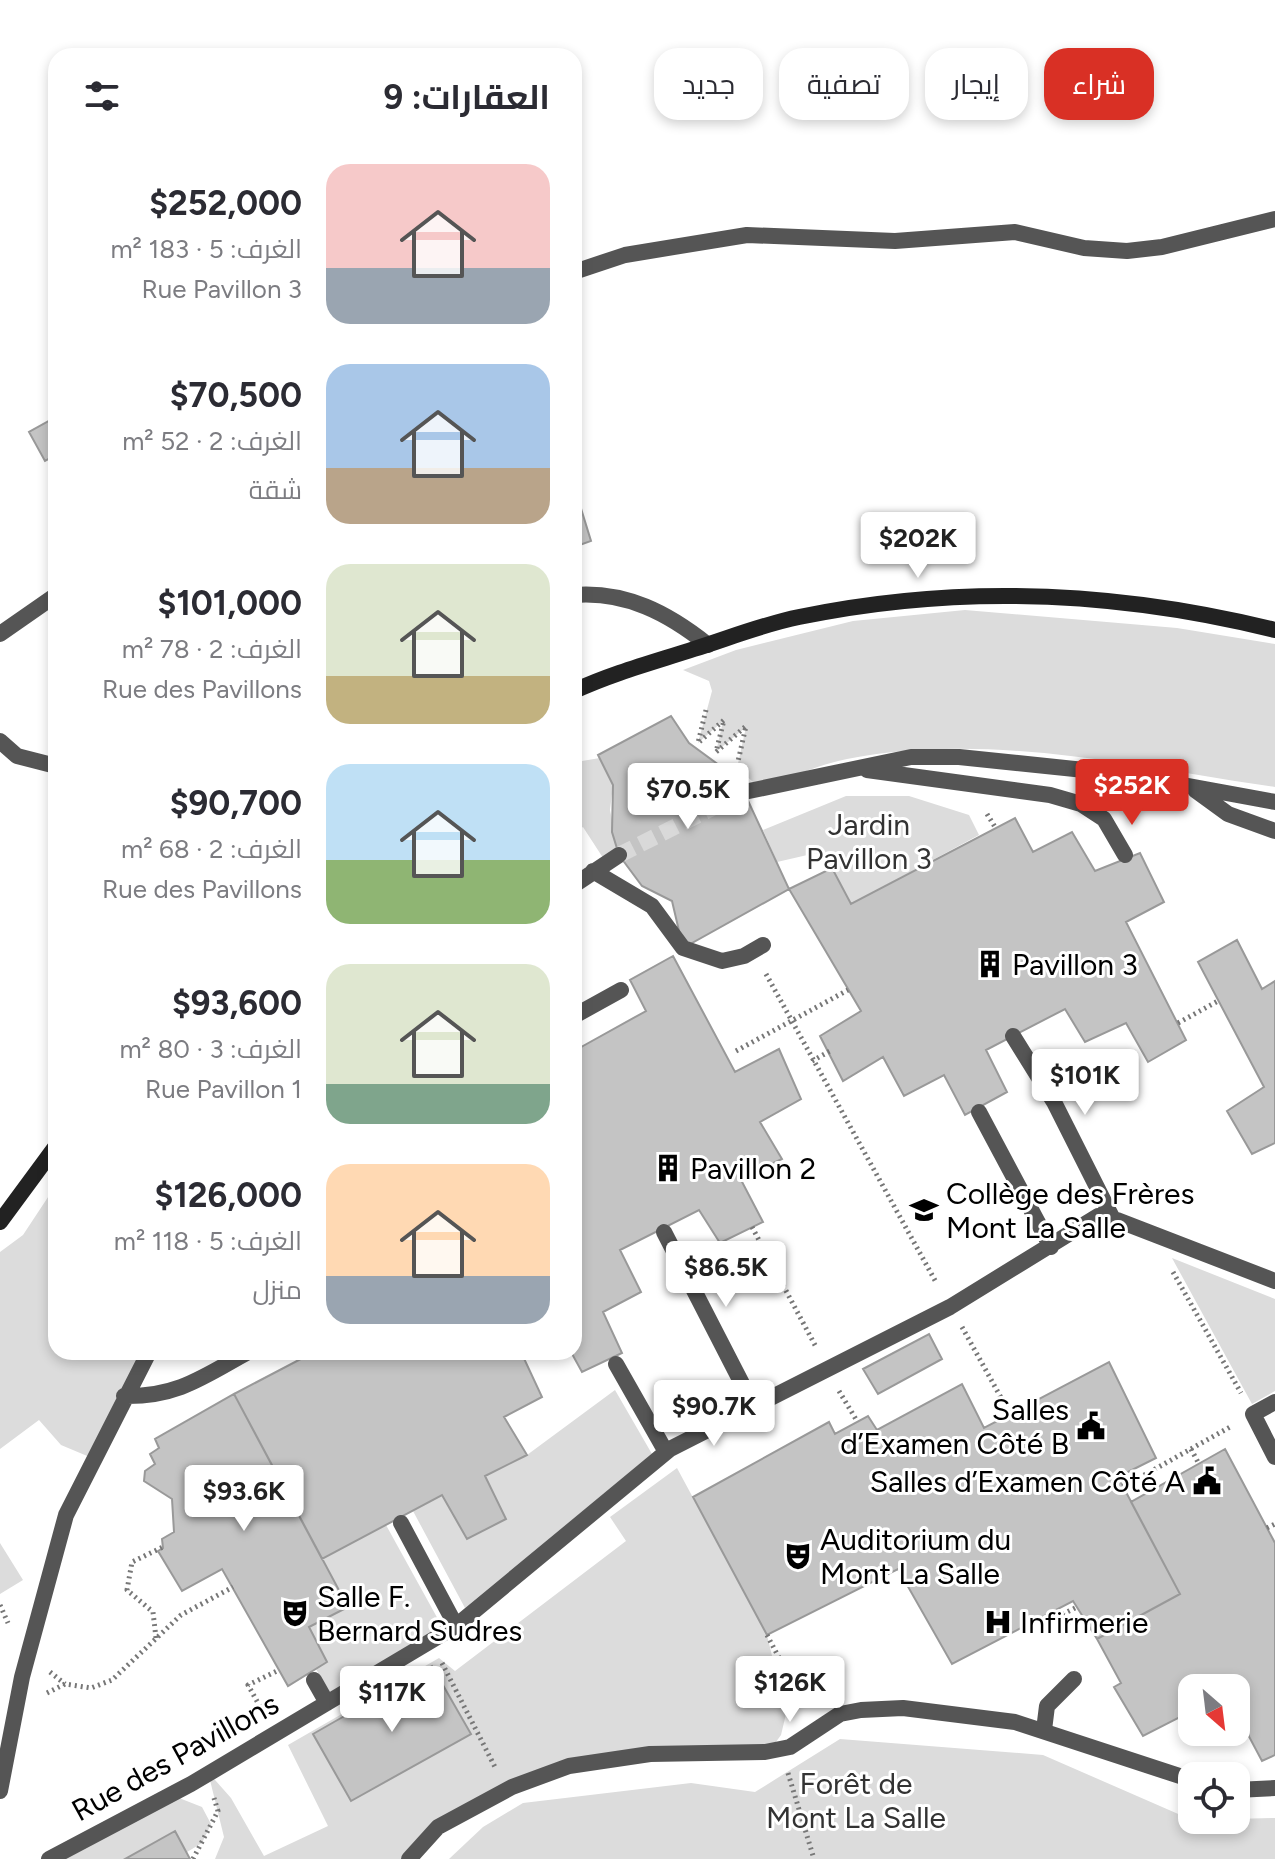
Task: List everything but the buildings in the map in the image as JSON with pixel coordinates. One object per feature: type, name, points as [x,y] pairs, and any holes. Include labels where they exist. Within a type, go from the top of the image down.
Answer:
[{"type":"street","points":[[582,269],[625,255],[747,235],[895,241],[1015,232],[1084,248],[1127,251],[1162,247],[1275,219]]},
{"type":"street","points":[[582,688],[708,645],[811,615],[972,595],[1078,597],[1141,603],[1275,630]]},
{"type":"street","points":[[582,596],[631,600],[658,612],[708,645]]},
{"type":"street","points":[[0,634],[48,601]]},
{"type":"street","points":[[0,741],[17,756],[48,764]]},
{"type":"street","points":[[752,790],[911,757],[959,757],[1123,774],[1275,802]]},
{"type":"street","points":[[853,768],[1050,795],[1081,804],[1104,819],[1125,855]]},
{"type":"street","points":[[1190,786],[1228,814],[1275,831]]},
{"type":"street","points":[[582,879],[619,855]]},
{"type":"street","points":[[593,871],[652,906],[683,948],[722,961],[758,948]]},
{"type":"street","points":[[582,1012],[621,990]]},
{"type":"street","points":[[1013,1036],[1054,1102],[1113,1219],[1275,1281]]},
{"type":"street","points":[[979,1112],[1051,1247]]},
{"type":"street","points":[[0,1222],[48,1157]]},
{"type":"street","name":"Rue des Pavillons","points":[[49,1859],[188,1784],[456,1626],[666,1452],[950,1307],[1098,1216],[1113,1219]]},
{"type":"street","points":[[664,1232],[753,1405]]},
{"type":"street","points":[[0,1791],[22,1677],[66,1515],[144,1360]]},
{"type":"street","points":[[124,1396],[164,1395],[182,1390],[234,1360]]},
{"type":"street","points":[[616,1364],[666,1452]]},
{"type":"street","points":[[1275,1402],[1253,1414],[1275,1457]]},
{"type":"street","points":[[401,1523],[456,1626]]},
{"type":"street","points":[[1044,1730],[1047,1706],[1074,1679]]},
{"type":"street","name":"Rue des Pavillons","points":[[314,1680],[327,1703]]},
{"type":"street","points":[[409,1859],[438,1827],[507,1790],[569,1766],[650,1754],[780,1749],[805,1739],[840,1714],[903,1708],[1015,1722],[1178,1775]]},
{"type":"street","points":[[1250,1789],[1275,1788]]},
{"type":"path","points":[[706,710],[698,743],[724,720],[716,752],[746,726],[737,768],[752,790]]},
{"type":"path","points":[[758,948],[791,1022],[950,1307]]},
{"type":"path","points":[[736,1051],[848,990]]},
{"type":"path","points":[[1178,1023],[1218,1001]]},
{"type":"path","points":[[812,1061],[830,1051]]},
{"type":"path","points":[[752,1227],[827,1369]]},
{"type":"path","points":[[1152,1234],[1244,1399]]},
{"type":"path","points":[[966,1333],[1010,1414]]},
{"type":"path","points":[[852,1381],[838,1389],[857,1421]]},
{"type":"path","points":[[1123,1487],[1253,1414]]},
{"type":"path","points":[[1191,1449],[1199,1464]]},
{"type":"path","points":[[1267,1528],[1275,1524]]},
{"type":"path","points":[[157,1639],[153,1612],[127,1590],[132,1562],[163,1547]]},
{"type":"path","points":[[39,1699],[65,1684],[91,1688],[112,1680],[181,1615],[233,1587]]},
{"type":"path","points":[[1069,1625],[1063,1614],[1077,1607]]},
{"type":"path","points":[[767,1635],[816,1729]]},
{"type":"path","points":[[439,1658],[507,1790]]},
{"type":"path","points":[[250,1689],[248,1685],[279,1670]]},
{"type":"path","points":[[780,1749],[814,1859]]},
{"type":"path","points":[[188,1784],[214,1798],[218,1811],[193,1859]]},
{"type":"green space","points":[[965,610],[1177,628],[1275,644],[1275,787],[1061,755],[954,749],[900,751],[847,759],[760,788],[737,768],[746,727],[716,752],[723,721],[698,743],[712,691],[709,681],[683,670],[736,650],[853,621]]},
{"type":"green space","points":[[600,758],[613,785],[610,810],[619,855],[607,864],[582,828],[582,761]]},
{"type":"green space","name":"Jardin Pavillon 3","points":[[846,796],[909,796],[969,815],[979,835],[851,904],[832,868],[816,853],[777,862],[763,830]]},
{"type":"green space","points":[[48,1197],[48,1360],[149,1360],[92,1458],[61,1445],[39,1420],[0,1449],[0,1252],[23,1235]]},
{"type":"green space","points":[[1172,1258],[1275,1299],[1275,1391],[1252,1404]]},
{"type":"green space","points":[[615,1390],[652,1454],[465,1608],[413,1511],[442,1495],[467,1538],[506,1519],[485,1476],[527,1455]]},
{"type":"green space","points":[[677,1468],[767,1635],[786,1714],[781,1735],[773,1746],[570,1765],[438,1827],[409,1859],[215,1859],[224,1837],[208,1772],[231,1798],[264,1856],[328,1826],[288,1745],[439,1658],[455,1671],[626,1541],[610,1517]]},
{"type":"green space","points":[[386,1525],[439,1621],[430,1627],[433,1634],[332,1697],[316,1669],[327,1662],[309,1627],[348,1607],[322,1559]]},
{"type":"green space","points":[[0,1543],[23,1580],[0,1594]]},
{"type":"green space","name":"Forêt de Mont La Salle","points":[[840,1739],[1043,1755],[1178,1814],[1178,1834],[1250,1834],[1250,1819],[1275,1818],[1275,1859],[449,1859],[483,1827],[523,1803],[691,1783],[755,1792]]},
{"type":"green space","points":[[174,1796],[202,1807],[211,1824],[202,1843],[187,1852],[174,1831],[125,1859],[50,1859]]},
{"type":"tunnel","points":[[619,855],[744,792]]},
{"type":"place","name":"Pavillon 3","points":[[990,964]]},
{"type":"place","name":"Pavillon 2","points":[[668,1168]]},
{"type":"place","name":"Collège des Frères Mont La Salle","points":[[924,1210]]},
{"type":"place","name":"Salles d’Examen Côté B","points":[[1091,1426]]},
{"type":"place","name":"Salles d’Examen Côté A","points":[[1207,1481]]},
{"type":"place","name":"Auditorium du Mont La Salle","points":[[798,1556]]},
{"type":"place","name":"Salle F. Bernard Sudres","points":[[295,1613]]},
{"type":"place","name":"Infirmerie","points":[[998,1622]]}]
